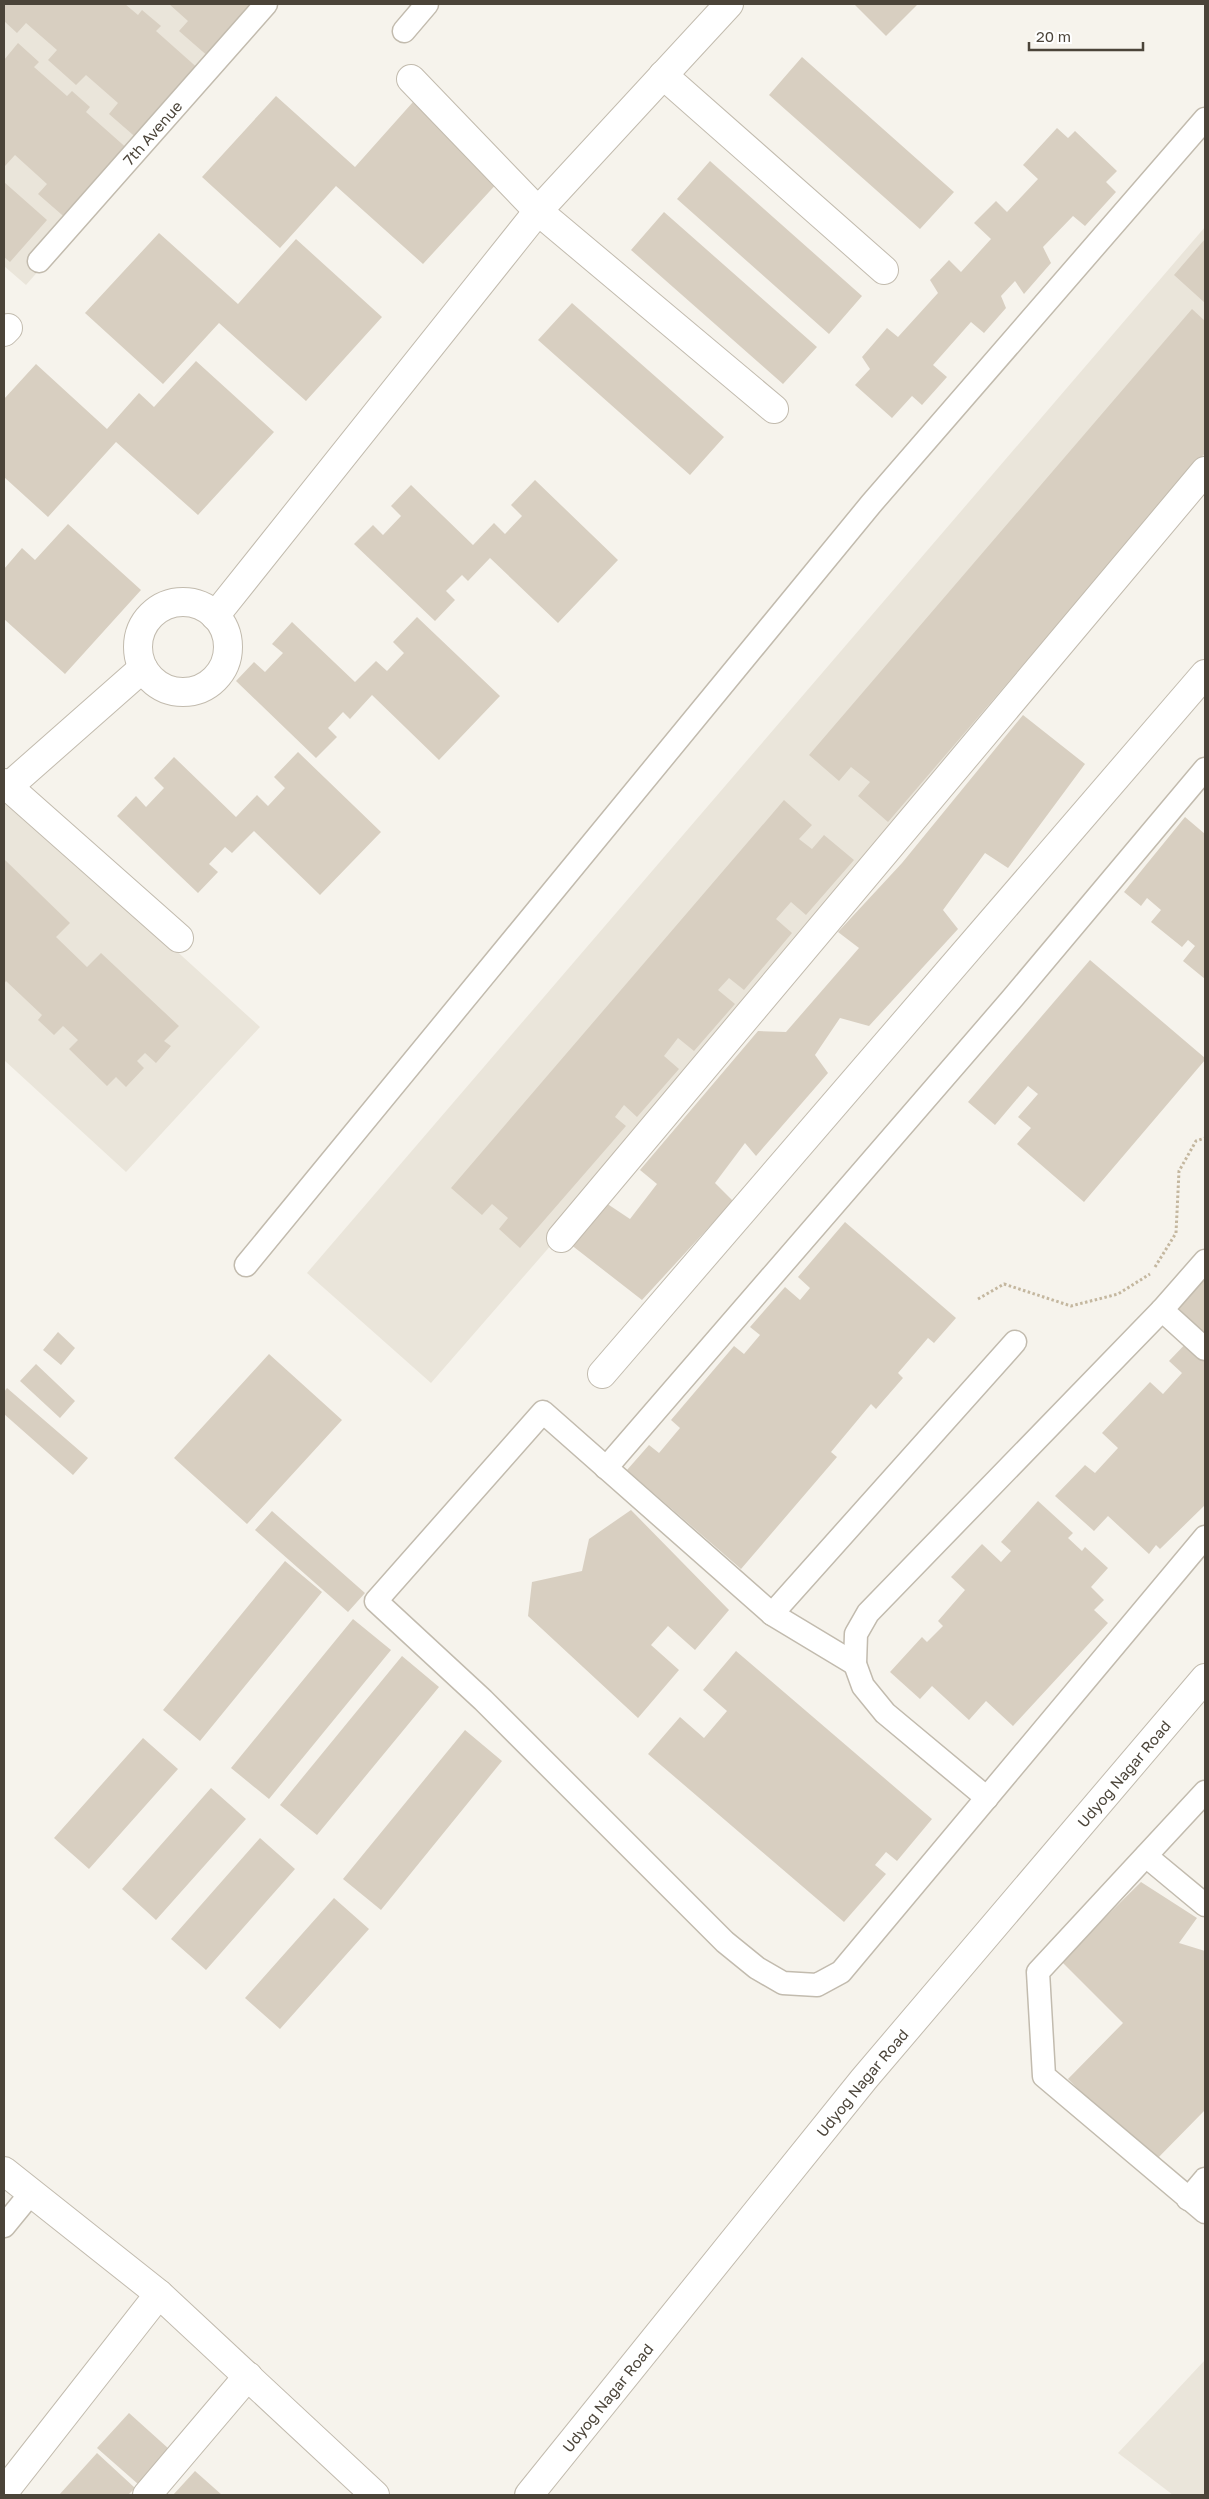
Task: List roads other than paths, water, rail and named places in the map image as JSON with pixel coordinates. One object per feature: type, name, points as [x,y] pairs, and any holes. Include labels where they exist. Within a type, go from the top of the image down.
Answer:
[{"type":"street","points":[[215,616],[538,211],[729,4]]},
{"type":"street","points":[[663,75],[884,270]]},
{"type":"street","points":[[411,79],[538,211],[774,409]]},
{"type":"street","points":[[561,1238],[1205,471]]},
{"type":"street","points":[[179,602],[201,606],[215,616],[226,632],[228,647],[226,662],[218,675],[207,685],[193,691],[179,692],[165,688],[153,681],[143,668],[139,655],[138,640],[143,626],[152,614],[164,606],[179,602]]},
{"type":"street","points":[[143,668],[6,785],[179,938]]},
{"type":"street","points":[[602,1374],[1205,674]]},
{"type":"street","name":"Udyog Nagar Road","points":[[528,2495],[864,2079],[1205,1678]]},
{"type":"street","points":[[4,2171],[159,2294],[374,2495]]},
{"type":"street","points":[[4,2492],[159,2294]]},
{"type":"street","points":[[147,2495],[248,2376]]},
{"type":"lane","name":"7th Avenue","points":[[39,261],[266,4]]},
{"type":"lane","points":[[404,30],[427,4]]},
{"type":"lane","points":[[246,1265],[872,504],[1205,119]]},
{"type":"lane","points":[[606,1468],[1011,1000],[1205,769]]},
{"type":"lane","points":[[987,1798],[884,1713],[863,1686],[855,1664],[856,1634],[868,1613],[1162,1310],[1205,1261]]},
{"type":"lane","points":[[1162,1310],[1205,1349]]},
{"type":"lane","points":[[772,1614],[1014,1342]]},
{"type":"lane","points":[[855,1664],[772,1614],[543,1412],[376,1601],[483,1700],[724,1942],[757,1968],[783,1983],[817,1985],[841,1972],[1205,1537]]},
{"type":"lane","points":[[1205,1792],[1038,1972],[1044,2076],[1197,2206],[1205,2179]]},
{"type":"lane","points":[[1146,1856],[1205,1906]]},
{"type":"lane","points":[[4,2226],[31,2193]]}]
